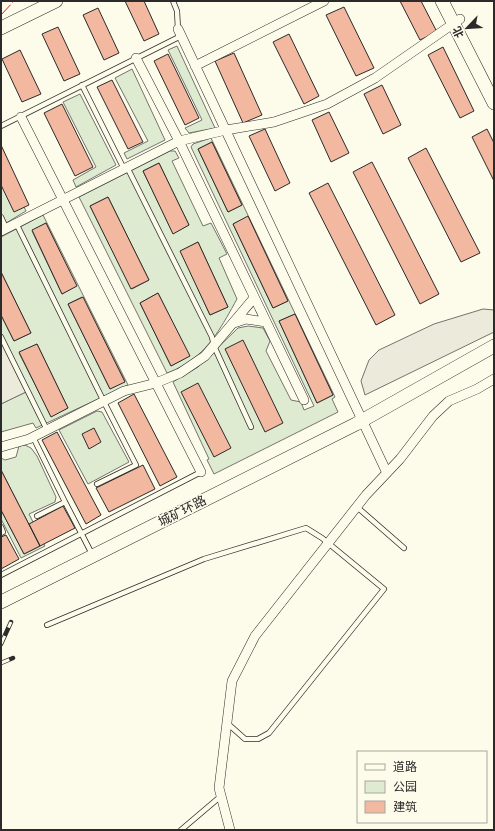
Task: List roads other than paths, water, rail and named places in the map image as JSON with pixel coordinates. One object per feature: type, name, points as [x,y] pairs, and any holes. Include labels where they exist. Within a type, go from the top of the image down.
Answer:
[{"type":"street","points":[[1,28],[56,1]]},
{"type":"street","points":[[195,66],[324,1]]},
{"type":"street","points":[[442,1],[457,21],[494,85]]},
{"type":"street","points":[[451,1],[457,21],[494,103]]},
{"type":"street","points":[[4,230],[179,141],[226,130],[274,122],[327,104],[375,78],[457,21]]},
{"type":"street","points":[[179,32],[387,473]]},
{"type":"street","points":[[136,58],[179,141],[304,400]]},
{"type":"street","points":[[21,117],[201,472]]},
{"type":"street","points":[[1,447],[33,437],[124,391],[156,383],[180,373],[205,356],[254,298]]},
{"type":"street","points":[[234,323],[246,320],[266,322]]},
{"type":"street","name":"城矿环路","points":[[1,602],[356,424],[362,419],[494,346]]},
{"type":"street","points":[[230,830],[219,788],[232,681],[255,636],[356,507],[400,459],[433,416],[448,401],[494,380]]},
{"type":"lane","points":[[1,126],[136,58],[179,32],[177,11],[173,1]]},
{"type":"lane","points":[[82,85],[209,331],[214,346],[251,428]]},
{"type":"lane","points":[[1,217],[4,230]]},
{"type":"lane","points":[[16,223],[136,465],[97,484]]},
{"type":"lane","points":[[1,337],[47,430]]},
{"type":"lane","points":[[33,437],[93,556]]},
{"type":"lane","points":[[1,574],[201,472]]},
{"type":"lane","points":[[37,516],[65,502]]},
{"type":"lane","points":[[356,507],[404,548]]},
{"type":"lane","points":[[1,527],[3,532],[1,533]]},
{"type":"lane","points":[[46,624],[204,559],[306,528],[328,543],[384,589],[269,733],[258,739],[245,739],[227,723]]},
{"type":"lane","points":[[181,830],[221,796]]},
{"type":"railway","points":[[1,644],[11,622]]},
{"type":"railway","points":[[1,663],[13,658]]}]
